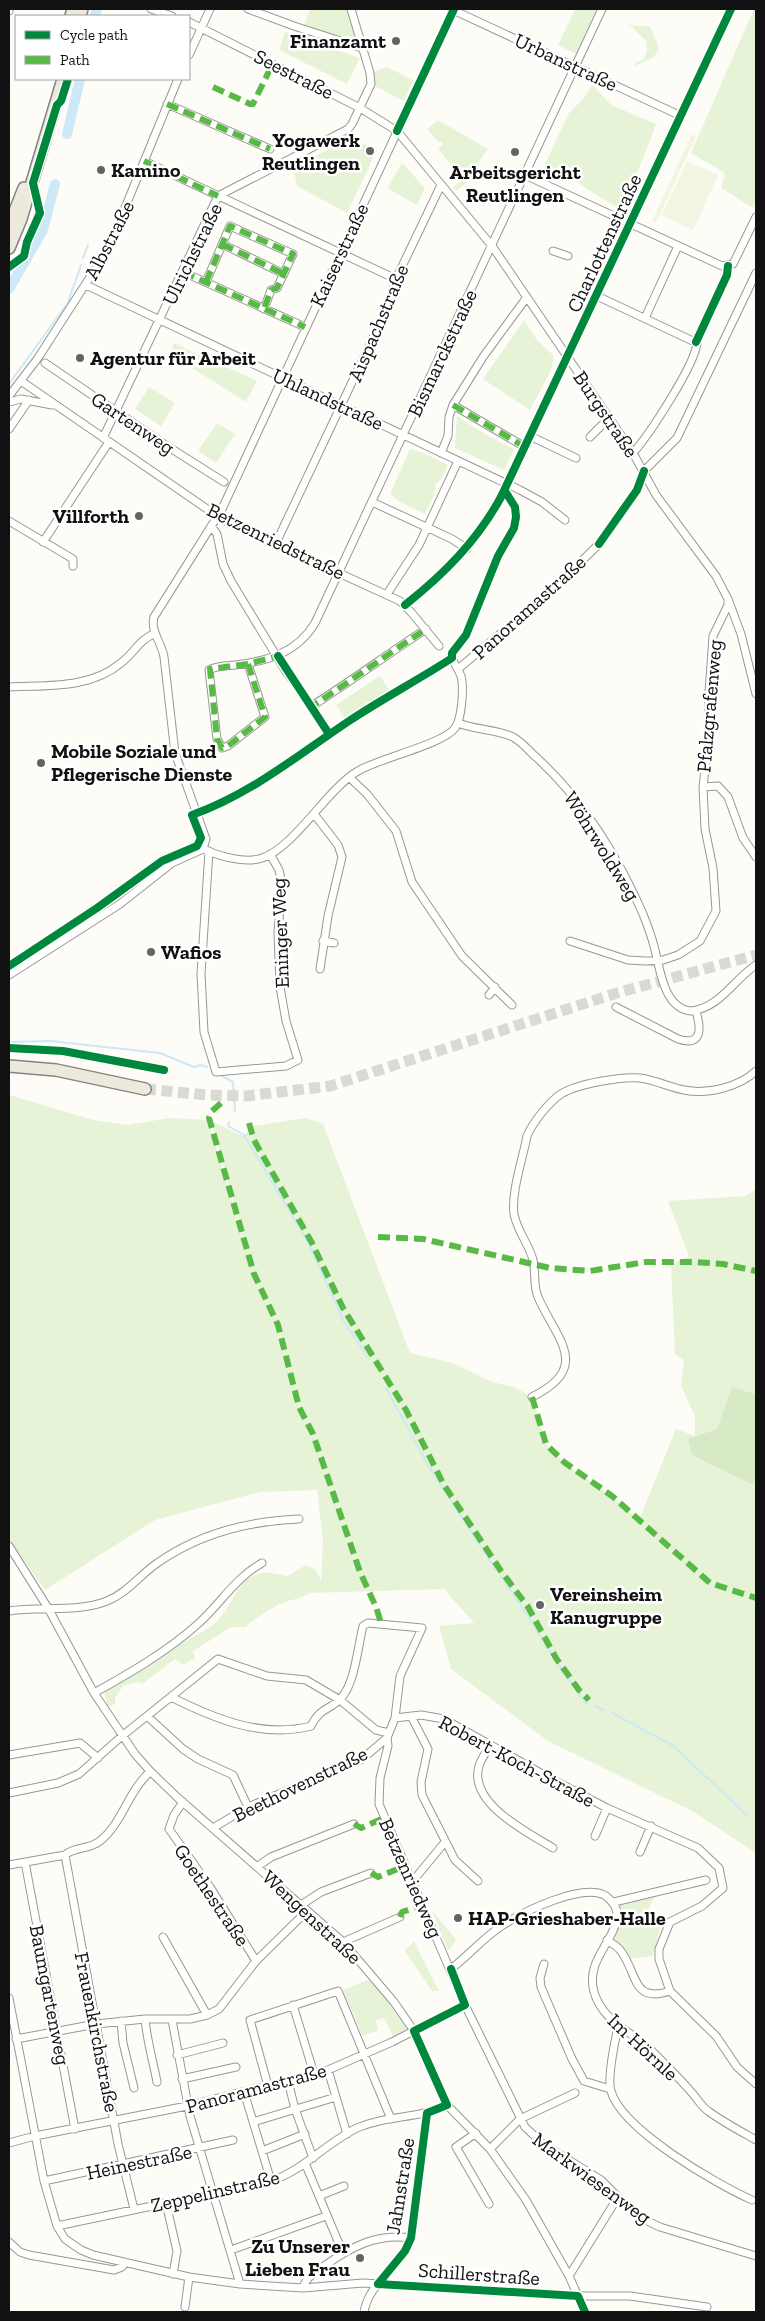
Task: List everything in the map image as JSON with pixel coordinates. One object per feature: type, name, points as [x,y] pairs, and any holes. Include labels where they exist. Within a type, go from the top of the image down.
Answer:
[{"type":"main road","points":[[9,226],[25,185],[56,80]]},
{"type":"main road","points":[[9,248],[21,219],[64,80]]},
{"type":"main road","points":[[9,1066],[56,1070],[145,1088]]},
{"type":"street","points":[[190,53],[210,9]]},
{"type":"street","points":[[248,9],[362,48]]},
{"type":"street","points":[[351,9],[371,84],[360,108]]},
{"type":"street","name":"Urbanstraße","points":[[453,9],[681,116]]},
{"type":"street","name":"Kaiserstraße","points":[[156,633],[153,625],[154,617],[218,517],[453,9]]},
{"type":"street","name":"Bismarckstraße","points":[[248,664],[265,717],[228,746],[222,748],[217,739],[209,670],[248,664],[278,656],[295,647],[311,630],[602,9]]},
{"type":"street","name":"Charlottenstraße","points":[[405,605],[439,577],[467,549],[491,515],[568,358],[731,9]]},
{"type":"street","points":[[154,10],[169,15]]},
{"type":"street","name":"Seestraße","points":[[190,22],[360,108],[396,131]]},
{"type":"street","name":"Albstraße","points":[[9,395],[21,381],[86,285],[116,233],[178,80]]},
{"type":"street","points":[[167,104],[270,150]]},
{"type":"street","name":"Ulrichstraße","points":[[44,542],[106,440],[116,412],[218,196],[348,129],[360,108]]},
{"type":"street","name":"Burgstraße","points":[[396,131],[492,246],[633,453],[656,495],[716,576],[728,599],[741,634],[756,694]]},
{"type":"street","points":[[144,161],[396,279]]},
{"type":"street","points":[[525,175],[722,266],[733,264],[756,217]]},
{"type":"street","name":"Aispachstraße","points":[[276,543],[388,306],[396,279],[442,185]]},
{"type":"street","name":"Ulrichstraße","points":[[206,282],[230,226],[293,254],[284,274]]},
{"type":"street","points":[[222,244],[284,274],[277,288],[271,290],[264,309]]},
{"type":"street","points":[[645,318],[678,246]]},
{"type":"street","points":[[553,251],[568,256]]},
{"type":"street","points":[[183,272],[306,327]]},
{"type":"street","points":[[644,471],[677,438],[756,272]]},
{"type":"street","name":"Uhlandstraße","points":[[86,285],[404,434],[506,487],[542,502],[565,520]]},
{"type":"street","points":[[597,296],[696,342],[697,345],[669,400],[633,453]]},
{"type":"street","points":[[441,453],[448,436],[449,417],[453,405],[483,357],[527,297]]},
{"type":"street","name":"Gartenweg","points":[[45,362],[116,412],[224,482]]},
{"type":"street","name":"Betzenriedstraße","points":[[21,381],[218,517],[387,594],[405,605],[439,646]]},
{"type":"street","points":[[9,402],[21,399],[29,400],[9,429]]},
{"type":"street","name":"Betzenriedstraße","points":[[29,400],[57,407]]},
{"type":"street","points":[[453,405],[525,447]]},
{"type":"street","points":[[590,437],[609,418]]},
{"type":"street","points":[[530,436],[576,458]]},
{"type":"street","points":[[387,594],[419,545],[458,461]]},
{"type":"street","points":[[458,723],[462,688],[458,669],[452,659],[452,653],[466,635],[495,563],[516,522],[515,507],[506,487]]},
{"type":"street","points":[[204,507],[219,505],[224,501]]},
{"type":"street","points":[[372,502],[452,539],[467,549]]},
{"type":"street","points":[[9,522],[73,558],[73,566]]},
{"type":"street","points":[[211,526],[217,534],[223,564],[231,581],[312,706],[426,629]]},
{"type":"street","name":"Panoramastraße","points":[[458,669],[549,593],[599,544]]},
{"type":"street","name":"Pfalzgrafenweg","points":[[570,941],[628,960],[658,961],[678,955],[700,941],[716,911],[713,868],[705,829],[703,786],[709,733],[709,692],[713,636],[728,605],[728,599]]},
{"type":"street","points":[[9,687],[76,684],[105,674],[122,662],[140,642],[156,633],[162,643],[175,753],[205,835],[206,850]]},
{"type":"street","name":"Eninger Weg","points":[[206,850],[201,994],[204,1032],[216,1072],[286,1066],[298,1060],[286,1022],[280,987],[278,932],[282,884],[279,870],[270,854],[360,770],[448,734],[454,730],[458,723]]},
{"type":"street","name":"Wöhrwoldweg","points":[[458,723],[476,730],[513,738],[543,764],[566,788],[602,840],[626,880],[647,925],[665,987],[672,999],[681,1008],[696,1011]]},
{"type":"street","points":[[350,778],[367,794],[396,831],[412,882],[458,951],[470,965],[512,1004]]},
{"type":"street","name":"Pfalzgrafenweg","points":[[703,786],[718,786],[728,797],[743,838],[756,857]]},
{"type":"street","points":[[314,814],[338,845],[342,857],[320,969]]},
{"type":"street","points":[[9,975],[120,904],[172,863],[206,850],[248,860],[257,860],[270,854]]},
{"type":"street","points":[[324,942],[334,943]]},
{"type":"street","points":[[616,1007],[673,1037],[687,1041],[694,1040],[699,1034],[700,1025],[696,1011],[718,1000],[756,965]]},
{"type":"street","points":[[489,995],[495,987]]},
{"type":"street","points":[[532,1397],[554,1385],[566,1360],[560,1336],[537,1295],[533,1260],[514,1214],[514,1197],[527,1136],[531,1129],[558,1097],[580,1086],[635,1078],[684,1090],[701,1091],[727,1086],[751,1076],[756,1071]]},
{"type":"street","points":[[9,1611],[93,1605],[107,1601],[122,1594],[153,1566],[169,1555],[207,1536],[243,1525],[273,1520],[299,1519]]},
{"type":"street","name":"Wengenstraße","points":[[9,1546],[48,1608],[94,1693],[122,1736],[150,1771],[342,1942],[394,2002],[414,2032],[448,2106],[490,2149],[526,2200],[569,2276],[584,2312]]},
{"type":"street","points":[[94,1693],[139,1667],[192,1628],[233,1585],[262,1563]]},
{"type":"street","name":"Betzenriedweg","points":[[340,1700],[349,1688],[363,1626],[368,1623],[422,1628],[400,1676],[395,1718],[388,1736],[388,1746],[380,1778],[379,1804],[465,2004],[520,2119]]},
{"type":"street","points":[[9,1793],[58,1783],[78,1774],[218,1659],[267,1676],[306,1680],[340,1700],[376,1730],[388,1736]]},
{"type":"street","points":[[171,1697],[229,1722],[274,1731],[294,1730],[311,1726],[317,1713],[340,1700]]},
{"type":"street","points":[[147,1716],[190,1754],[233,1775],[248,1807]]},
{"type":"street","points":[[412,1716],[428,1749],[421,1782],[422,1795],[455,1860],[478,1881]]},
{"type":"street","name":"Robert-Koch-Straße","points":[[395,1718],[412,1716],[444,1719],[607,1808],[698,1848],[719,1868],[723,1888],[702,1906],[670,1922],[659,1949],[659,1959],[670,1991],[716,2036],[737,2067],[756,2084]]},
{"type":"street","name":"Beethovenstraße","points":[[213,1828],[248,1807],[362,1759],[388,1736]]},
{"type":"street","points":[[9,1755],[80,1743],[98,1758]]},
{"type":"street","points":[[490,1745],[479,1766],[478,1786],[488,1802],[499,1812],[553,1848]]},
{"type":"street","points":[[9,1865],[65,1855],[71,1850],[88,1848],[100,1841],[116,1824],[136,1788],[150,1771]]},
{"type":"street","name":"Goethestraße","points":[[183,1802],[174,1815],[169,1829],[210,1887],[256,1960]]},
{"type":"street","name":"Robert-Koch-Straße","points":[[595,1836],[607,1808]]},
{"type":"street","points":[[258,1866],[270,1857],[354,1824]]},
{"type":"street","points":[[640,1852],[651,1826]]},
{"type":"street","points":[[412,1882],[445,1842]]},
{"type":"street","name":"Frauenkirchstraße","points":[[65,1855],[114,2121],[134,2209]]},
{"type":"street","name":"Baumgartenweg","points":[[24,1862],[75,2129]]},
{"type":"street","points":[[301,1905],[321,1892],[371,1873]]},
{"type":"street","points":[[451,1969],[503,1925],[540,1906],[576,1894],[592,1893],[603,1895],[614,1902],[706,1880]]},
{"type":"street","name":"Im Hörnle","points":[[614,1902],[617,1911],[616,1923],[598,1956],[592,1977],[594,1992],[600,2005],[618,2027],[652,2050],[705,2110],[756,2140]]},
{"type":"street","points":[[16,2039],[96,2024],[146,2019],[194,2019],[207,2015],[219,2009],[256,1960],[307,1911]]},
{"type":"street","points":[[342,1942],[400,1917]]},
{"type":"street","points":[[163,1937],[207,2015]]},
{"type":"street","points":[[607,1940],[620,1950],[639,1989],[649,1994],[661,1994],[670,1991]]},
{"type":"street","points":[[544,1964],[540,1978],[541,1987],[572,2059],[584,2081],[610,2089]]},
{"type":"street","points":[[268,2086],[250,2020],[338,1991],[391,2119]]},
{"type":"street","points":[[9,1998],[44,2181],[57,2226]]},
{"type":"street","name":"Panoramastraße","points":[[9,2144],[35,2136],[187,2106],[328,2070],[414,2032],[465,2004]]},
{"type":"street","points":[[292,2005],[314,2074]]},
{"type":"street","points":[[146,2019],[147,2041],[157,2082]]},
{"type":"street","points":[[172,2020],[187,2106],[240,2284]]},
{"type":"street","points":[[121,2021],[123,2043],[134,2088]]},
{"type":"street","points":[[618,2027],[610,2089],[614,2100],[636,2125],[661,2146],[722,2186],[752,2200]]},
{"type":"street","points":[[177,2055],[223,2043]]},
{"type":"street","points":[[182,2078],[236,2067]]},
{"type":"street","points":[[328,2070],[348,2134]]},
{"type":"street","points":[[288,2081],[295,2109],[314,2158]]},
{"type":"street","points":[[244,2092],[271,2181]]},
{"type":"street","name":"Markwiesenweg","points":[[490,2149],[520,2119],[575,2092]]},
{"type":"street","points":[[253,2122],[336,2096]]},
{"type":"street","name":"Zeppelinstraße","points":[[57,2226],[271,2181],[288,2174],[348,2134],[369,2124],[427,2113],[448,2106]]},
{"type":"street","name":"Jahnstraße","points":[[364,2312],[368,2294],[405,2251],[410,2238],[427,2113]]},
{"type":"street","name":"Markwiesenweg","points":[[520,2119],[525,2127],[543,2144],[601,2180],[635,2214],[650,2222],[756,2256]]},
{"type":"street","points":[[476,2133],[456,2147],[489,2204]]},
{"type":"street","points":[[262,2151],[305,2134]]},
{"type":"street","name":"Heinestraße","points":[[44,2181],[200,2149],[233,2140]]},
{"type":"street","points":[[305,2163],[343,2253]]},
{"type":"street","points":[[319,2196],[344,2186]]},
{"type":"street","points":[[569,2276],[618,2197]]},
{"type":"street","points":[[166,2203],[177,2251],[173,2274]]},
{"type":"street","points":[[230,2250],[326,2216]]},
{"type":"street","name":"Schillerstraße","points":[[57,2226],[65,2239],[81,2250],[173,2274],[240,2284],[303,2288],[378,2284],[578,2296],[630,2296],[707,2307]]},
{"type":"street","points":[[303,2288],[308,2277],[355,2246],[384,2237],[410,2238]]},
{"type":"street","points":[[9,2242],[20,2252],[42,2258],[114,2270],[122,2267],[125,2262]]},
{"type":"street","points":[[185,2307],[189,2277]]},
{"type":"green space","points":[[310,9],[348,9],[358,44],[304,25]]},
{"type":"green space","points":[[575,9],[597,9],[577,54],[558,45]]},
{"type":"green space","points":[[754,9],[756,9],[756,204],[753,208],[721,188],[725,173],[691,153]]},
{"type":"green space","points":[[629,24],[651,28],[659,48],[654,57],[634,67],[637,62],[643,60],[647,52],[646,41]]},
{"type":"green space","points":[[285,32],[360,58],[347,84],[279,50]]},
{"type":"green space","points":[[387,67],[413,80],[404,101],[371,84],[370,73]]},
{"type":"green space","points":[[592,84],[611,105],[656,124],[624,211],[574,180],[544,166],[569,113],[585,97]]},
{"type":"green space","points":[[438,120],[488,149],[465,181],[466,183],[456,191],[453,187],[463,179],[438,149],[443,144],[441,141],[439,143],[427,129]]},
{"type":"green space","points":[[692,134],[696,136],[656,223],[652,221]]},
{"type":"green space","points":[[351,138],[377,150],[347,213],[297,186],[293,167]]},
{"type":"green space","points":[[687,161],[718,175],[693,230],[662,215]]},
{"type":"green space","points":[[402,163],[425,188],[417,205],[387,188]]},
{"type":"green space","points":[[524,320],[537,340],[554,356],[550,372],[530,410],[483,379]]},
{"type":"green space","points":[[174,343],[257,381],[246,402],[170,354]]},
{"type":"green space","points":[[149,387],[175,403],[161,426],[135,409]]},
{"type":"green space","points":[[457,416],[483,433],[514,449],[504,470],[455,448]]},
{"type":"green space","points":[[217,423],[235,434],[216,463],[198,451]]},
{"type":"green space","points":[[410,449],[448,465],[442,478],[436,484],[434,496],[425,514],[400,502],[390,494]]},
{"type":"green space","points":[[380,676],[391,693],[347,722],[336,705]]},
{"type":"green space","points":[[9,1095],[93,1120],[128,1125],[169,1118],[208,1120],[251,1265],[211,1121],[243,1136],[254,1126],[306,1118],[323,1124],[410,1353],[453,1363],[492,1382],[514,1387],[532,1397],[546,1444],[563,1462],[611,1496],[639,1520],[676,1429],[695,1436],[695,1416],[681,1386],[684,1360],[675,1354],[671,1265],[689,1256],[668,1201],[746,1196],[756,1189],[756,1853],[694,1812],[548,1741],[451,1669],[439,1626],[474,1623],[444,1589],[309,1593],[275,1607],[246,1627],[231,1627],[193,1651],[195,1658],[183,1665],[175,1659],[142,1684],[137,1682],[123,1686],[115,1698],[115,1704],[108,1707],[104,1692],[129,1673],[210,1627],[221,1617],[243,1584],[253,1576],[268,1573],[288,1576],[306,1565],[316,1570],[321,1581],[323,1541],[317,1490],[260,1492],[155,1520],[45,1590],[9,1540]]},
{"type":"green space","points":[[732,1387],[755,1394],[756,1478],[753,1485],[692,1455],[688,1439],[717,1429]]},
{"type":"green space","points":[[655,1895],[649,1908],[661,1924],[653,1956],[630,1959],[615,1941],[619,1904]]},
{"type":"green space","points":[[432,1911],[456,1939],[450,1950],[447,1948]]},
{"type":"green space","points":[[414,1941],[439,1991],[432,1991],[405,1951]]},
{"type":"green space","points":[[367,1980],[372,1982],[390,2001],[407,2029],[406,2032],[394,2038],[384,2018],[376,2020],[378,2030],[363,2036],[368,2048],[343,1990]]},
{"type":"waterway","points":[[95,15],[97,9]]},
{"type":"waterway","points":[[67,134],[80,80]]},
{"type":"waterway","points":[[9,289],[43,230],[55,184]]},
{"type":"waterway","points":[[83,258],[88,245]]},
{"type":"waterway","points":[[68,302],[81,265]]},
{"type":"waterway","points":[[9,384],[67,304]]},
{"type":"waterway","points":[[9,1042],[50,1041],[160,1053],[194,1067],[201,1065],[207,1067]]},
{"type":"waterway","points":[[222,1076],[233,1082],[235,1111]]},
{"type":"waterway","points":[[229,1122],[228,1126],[244,1135],[309,1244],[343,1320],[367,1356]]},
{"type":"waterway","points":[[386,1388],[428,1465],[496,1570]]},
{"type":"waterway","points":[[501,1577],[574,1688],[586,1703]]},
{"type":"waterway","points":[[595,1706],[603,1710]]},
{"type":"waterway","points":[[612,1713],[672,1745],[747,1815]]},
{"type":"tunnel","points":[[145,1089],[207,1095],[246,1096],[330,1086],[617,993],[756,955]]},
{"type":"marked path","points":[[213,87],[253,104],[273,63]]},
{"type":"marked path","points":[[167,104],[270,149]]},
{"type":"marked path","points":[[144,161],[218,196]]},
{"type":"marked path","points":[[206,282],[230,226],[293,254],[277,288],[271,290],[264,309]]},
{"type":"marked path","points":[[222,244],[284,274]]},
{"type":"marked path","points":[[183,272],[305,327]]},
{"type":"marked path","points":[[453,405],[525,447]]},
{"type":"marked path","points":[[309,702],[312,706],[426,629]]},
{"type":"marked path","points":[[248,664],[265,717],[228,746],[222,748],[217,739],[210,669],[248,664],[278,656],[280,661]]},
{"type":"marked path","points":[[221,1103],[212,1111],[209,1118],[254,1274],[278,1325],[299,1407],[313,1434],[360,1572],[381,1623]]},
{"type":"marked path","points":[[249,1123],[254,1140],[312,1243],[343,1308],[406,1410],[444,1485],[501,1571],[528,1607],[556,1658],[579,1690],[589,1700]]},
{"type":"marked path","points":[[378,1237],[423,1239],[550,1268],[590,1271],[646,1262],[695,1262],[723,1264],[756,1271]]},
{"type":"marked path","points":[[532,1397],[546,1444],[564,1462],[612,1496],[710,1583],[756,1598]]},
{"type":"marked path","points":[[354,1824],[361,1828],[384,1818]]},
{"type":"marked path","points":[[371,1873],[378,1877],[405,1866]]},
{"type":"marked path","points":[[400,1917],[402,1912],[422,1905]]},
{"type":"cycle path","points":[[397,131],[454,9]]},
{"type":"cycle path","points":[[405,605],[459,556],[492,513],[501,497],[731,9]]},
{"type":"cycle path","points":[[9,267],[24,256],[27,242],[40,213],[33,183],[57,105],[61,101],[68,80]]},
{"type":"cycle path","points":[[696,342],[727,275],[728,266]]},
{"type":"cycle path","points":[[599,544],[637,490],[644,471]]},
{"type":"cycle path","points":[[9,966],[97,908],[162,861],[197,846],[201,838],[192,815],[254,785],[362,713],[452,658],[452,653],[466,635],[498,556],[514,528],[515,507],[505,491]]},
{"type":"cycle path","points":[[278,656],[329,734]]},
{"type":"cycle path","points":[[9,1048],[63,1051],[164,1070]]},
{"type":"cycle path","points":[[378,2284],[405,2251],[411,2238],[427,2113],[447,2105],[414,2031],[465,2005],[451,1969]]},
{"type":"cycle path","points":[[378,2284],[578,2296],[585,2312]]},
{"type":"place","name":"Finanzamt","points":[[396,41]]},
{"type":"place","name":"Yogawerk Reutlingen","points":[[370,151]]},
{"type":"place","name":"Arbeitsgericht Reutlingen","points":[[515,152]]},
{"type":"place","name":"Kamino","points":[[101,170]]},
{"type":"place","name":"Agentur für Arbeit","points":[[80,358]]},
{"type":"place","name":"Villforth","points":[[139,516]]},
{"type":"place","name":"Mobile Soziale und Pflegerische Dienste","points":[[41,763]]},
{"type":"place","name":"Wafios","points":[[151,952]]},
{"type":"place","name":"Vereinsheim Kanugruppe","points":[[540,1605]]},
{"type":"place","name":"HAP-Grieshaber-Halle","points":[[458,1918]]},
{"type":"place","name":"Zu Unserer Lieben Frau","points":[[360,2258]]}]
